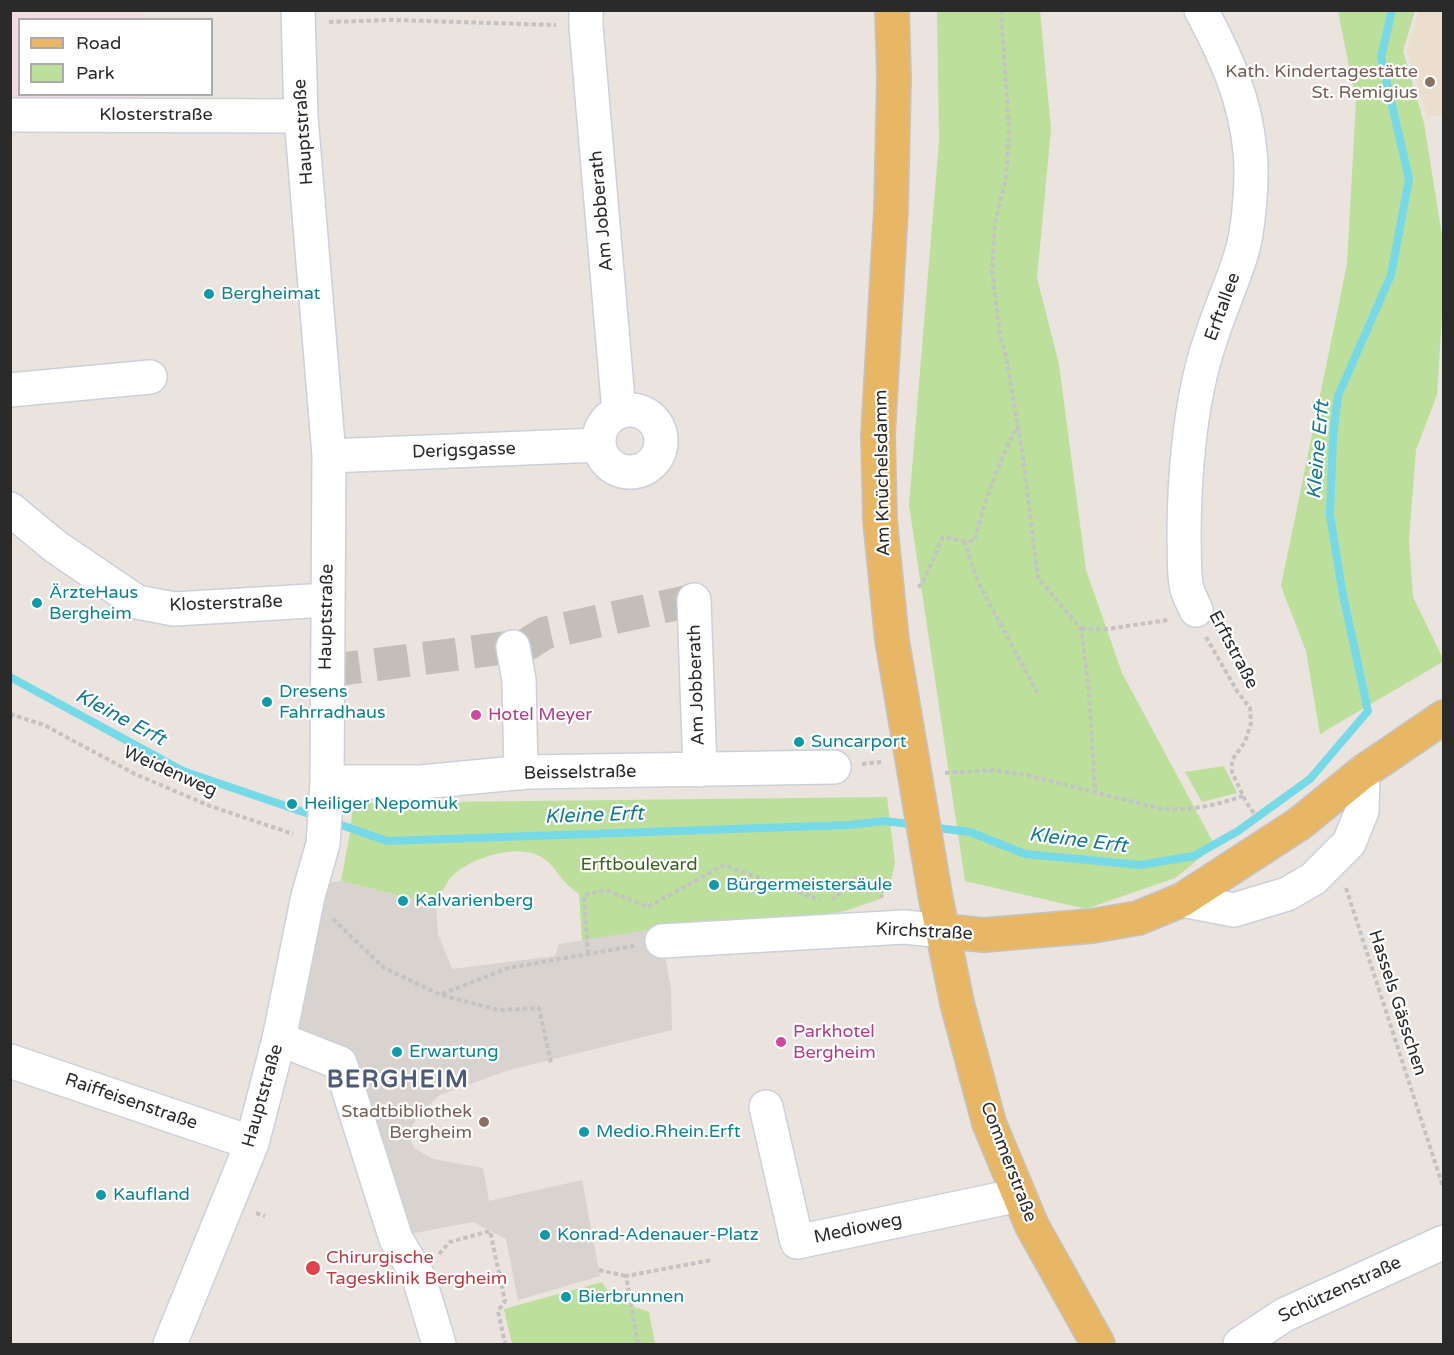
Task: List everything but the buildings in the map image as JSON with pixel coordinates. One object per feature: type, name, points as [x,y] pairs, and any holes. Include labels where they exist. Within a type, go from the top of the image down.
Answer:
[{"type":"main road","name":"Am Knüchelsdamm","points":[[892,10],[894,77],[891,210],[878,435],[880,520],[888,605],[912,766],[943,931]]},
{"type":"main road","name":"Kirchstraße","points":[[943,931],[984,935],[1092,926],[1138,918],[1182,900],[1299,824],[1363,772],[1443,717]]},
{"type":"main road","name":"Commerstraße","points":[[943,931],[957,1003],[989,1123],[1032,1226],[1098,1344]]},
{"type":"street","name":"Erftallee","points":[[1196,610],[1187,588],[1185,563],[1184,507],[1190,445],[1198,391],[1209,343],[1242,253],[1249,208],[1251,153],[1245,116],[1232,70],[1202,10]]},
{"type":"street","name":"Hauptstraße","points":[[170,1344],[252,1143],[279,1039],[308,896],[323,844],[327,782],[329,456],[301,116],[298,17]]},
{"type":"street","name":"Am Jobberath","points":[[586,18],[619,412]]},
{"type":"street","name":"Klosterstraße","points":[[10,115],[301,116]]},
{"type":"street","points":[[10,390],[150,377]]},
{"type":"street","points":[[630,410],[648,415],[656,422],[660,432],[660,451],[652,463],[644,469],[625,472],[614,468],[606,461],[599,445],[600,434],[611,416],[619,412],[630,410]]},
{"type":"street","name":"Derigsgasse","points":[[329,456],[599,445]]},
{"type":"street","name":"Klosterstraße","points":[[10,509],[56,547],[137,602],[174,609],[327,600]]},
{"type":"street","name":"Am Jobberath","points":[[694,600],[700,770]]},
{"type":"street","points":[[513,647],[519,680],[520,773]]},
{"type":"street","name":"Beisselstraße","points":[[327,782],[421,782],[520,773],[834,767]]},
{"type":"street","points":[[1182,900],[1234,910],[1287,894],[1313,879],[1349,843],[1362,811],[1363,772]]},
{"type":"street","name":"Kirchstraße","points":[[662,941],[904,927],[943,931]]},
{"type":"street","points":[[279,1039],[340,1063],[396,1239],[419,1278],[439,1344]]},
{"type":"street","name":"Raiffeisenstraße","points":[[10,1061],[252,1143]]},
{"type":"street","name":"Medioweg","points":[[766,1107],[797,1242],[1019,1196]]},
{"type":"street","name":"Schützenstraße","points":[[1240,1344],[1284,1315],[1443,1242]]},
{"type":"path","points":[[1001,10],[1009,131],[1006,178],[995,223],[992,271],[1000,335],[1019,425],[1038,578],[1081,629],[1089,692],[1095,792]]},
{"type":"path","points":[[298,17],[392,20],[586,18]]},
{"type":"path","points":[[888,605],[922,584],[944,537],[974,541],[980,518],[1008,443],[1019,425]]},
{"type":"path","points":[[964,541],[978,582],[1039,696]]},
{"type":"path","points":[[1081,629],[1107,629],[1166,621],[1196,610]]},
{"type":"path","name":"Erftstraße","points":[[1196,610],[1212,648],[1236,691],[1250,708],[1251,723],[1245,742],[1232,760],[1232,772],[1246,802],[1261,822]]},
{"type":"path","name":"Weidenweg","points":[[10,714],[44,725],[135,774],[210,806],[323,844]]},
{"type":"path","points":[[834,767],[912,766],[994,770],[1026,775],[1162,809],[1179,810],[1227,802],[1243,796]]},
{"type":"path","name":"Hassels Gässchen","points":[[1335,859],[1443,1190]]},
{"type":"path","points":[[588,954],[584,895],[606,890],[648,907],[724,865],[829,903],[856,878],[879,884],[888,928]]},
{"type":"path","points":[[308,896],[384,968],[441,995],[499,1010],[540,1008],[551,1063]]},
{"type":"path","points":[[441,995],[508,968],[662,941]]},
{"type":"path","points":[[419,1278],[450,1242],[490,1231],[505,1300],[498,1311],[505,1344]]},
{"type":"path","points":[[599,1270],[626,1276],[712,1260]]},
{"type":"path","points":[[626,1276],[638,1344]]},
{"type":"shaded area","points":[[10,11],[143,11],[142,18],[18,18],[18,96],[141,96],[141,102],[11,103]]},
{"type":"shaded area","name":"Kath. Kindertagestätte St. Remigius","points":[[1419,11],[1443,11],[1443,116],[1427,116],[1407,49]]},
{"type":"shaded area","points":[[341,881],[436,905],[438,934],[452,969],[555,956],[559,944],[660,928],[671,988],[672,1030],[509,1070],[440,1095],[418,1115],[408,1134],[414,1148],[433,1159],[483,1168],[489,1201],[582,1180],[600,1276],[518,1300],[506,1239],[473,1222],[404,1235],[346,1055],[290,1037],[322,884]]},
{"type":"green space","points":[[937,11],[1040,11],[1051,129],[1037,278],[1059,364],[1086,570],[1122,673],[1215,846],[1175,878],[1086,909],[965,881],[909,505],[939,141]]},
{"type":"green space","points":[[1338,11],[1415,11],[1403,51],[1424,123],[1443,242],[1444,282],[1437,395],[1416,450],[1409,540],[1413,597],[1444,661],[1320,734],[1306,651],[1281,586],[1347,264],[1356,101]]},
{"type":"green space","points":[[1224,766],[1237,793],[1202,802],[1185,772]]},
{"type":"green space","name":"Erftboulevard","points":[[887,797],[895,863],[890,884],[880,899],[845,911],[814,917],[660,928],[582,941],[579,894],[545,860],[535,854],[514,851],[489,856],[465,866],[449,880],[436,905],[341,881],[353,803]]},
{"type":"green space","points":[[602,1282],[614,1300],[649,1312],[655,1344],[512,1344],[504,1309]]},
{"type":"waterway","name":"Kleine Erft","points":[[929,827],[970,832],[1025,854],[1140,865],[1194,856],[1238,831],[1310,779],[1368,711],[1342,590],[1330,515],[1333,436],[1338,396],[1391,275],[1409,179],[1381,57],[1392,10]]},
{"type":"waterway","name":"Kleine Erft","points":[[10,677],[183,771],[318,817]]},
{"type":"waterway","name":"Kleine Erft","points":[[330,821],[387,841],[849,825],[885,821],[916,825]]},
{"type":"tunnel","points":[[327,671],[526,645],[545,633],[694,600]]},
{"type":"place","name":"Kath. Kindertagestätte St. Remigius","points":[[1430,82]]},
{"type":"place","name":"Bergheimat","points":[[209,294]]},
{"type":"place","name":"ÄrzteHaus Bergheim","points":[[37,603]]},
{"type":"place","name":"Dresens Fahrradhaus","points":[[267,702]]},
{"type":"place","name":"Hotel Meyer","points":[[476,715]]},
{"type":"place","name":"Suncarport","points":[[799,742]]},
{"type":"place","name":"Heiliger Nepomuk","points":[[292,804]]},
{"type":"place","name":"Bürgermeistersäule","points":[[714,885]]},
{"type":"place","name":"Kalvarienberg","points":[[403,901]]},
{"type":"place","name":"Parkhotel Bergheim","points":[[781,1042]]},
{"type":"place","name":"Erwartung","points":[[397,1052]]},
{"type":"place","name":"Stadtbibliothek Bergheim","points":[[484,1122]]},
{"type":"place","name":"Medio.Rhein.Erft","points":[[584,1132]]},
{"type":"place","name":"Kaufland","points":[[101,1195]]},
{"type":"place","name":"Konrad-Adenauer-Platz","points":[[545,1235]]},
{"type":"place","name":"Chirurgische Tagesklinik Bergheim","points":[[313,1268]]},
{"type":"place","name":"Bierbrunnen","points":[[566,1297]]},
{"type":"district","name":"BERGHEIM","points":[[398,1081]]}]
